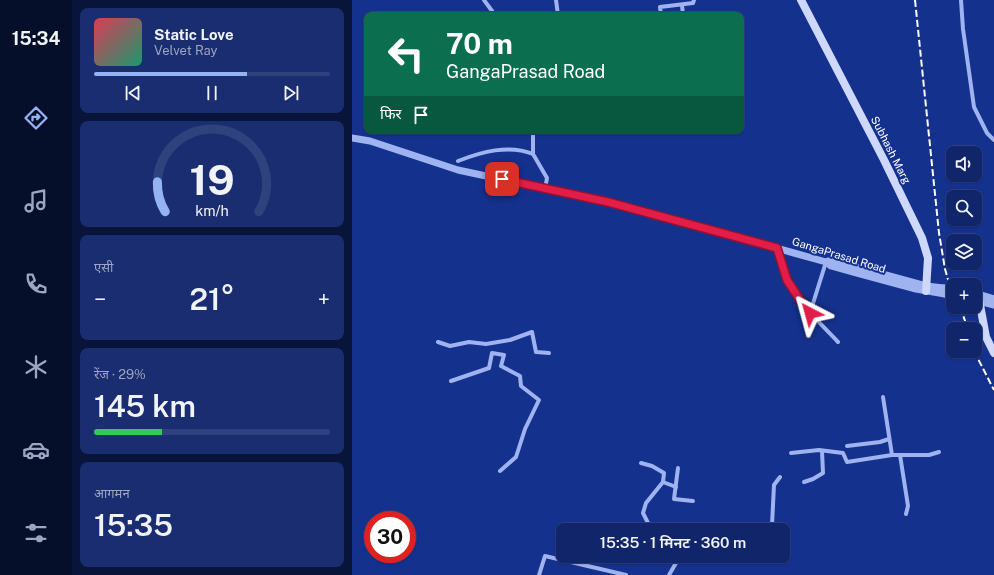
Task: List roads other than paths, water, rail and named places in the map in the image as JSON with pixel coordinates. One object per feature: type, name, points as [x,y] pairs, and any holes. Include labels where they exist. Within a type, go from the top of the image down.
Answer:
[{"type":"main road","name":"Subhash Marg","points":[[801,0],[884,160],[922,238],[928,258],[926,289]]},
{"type":"main road","points":[[981,314],[986,337],[994,353]]},
{"type":"street","points":[[484,0],[493,12]]},
{"type":"street","points":[[556,0],[558,12]]},
{"type":"street","points":[[661,12],[660,7],[693,3],[694,0]]},
{"type":"street","points":[[961,0],[963,29],[974,107],[987,132],[994,140]]},
{"type":"street","points":[[682,5],[683,12]]},
{"type":"street","points":[[533,134],[533,154],[547,178],[545,189]]},
{"type":"street","name":"GangaPrasad Road","points":[[352,138],[370,141],[458,170],[608,202],[826,262],[831,266],[926,289]]},
{"type":"street","points":[[458,161],[488,151],[525,151],[533,154]]},
{"type":"street","points":[[777,248],[787,280],[804,306],[838,342]]},
{"type":"street","points":[[810,313],[826,262]]},
{"type":"street","points":[[926,289],[946,292]]},
{"type":"street","points":[[982,298],[994,299]]},
{"type":"street","points":[[982,299],[994,305]]},
{"type":"street","points":[[438,342],[450,346],[469,342],[486,344],[510,340],[532,332],[536,352],[549,353]]},
{"type":"street","points":[[451,381],[489,368],[492,343]]},
{"type":"street","points":[[492,353],[504,356],[501,366],[520,376],[521,386],[539,400],[525,429],[516,457],[500,471]]},
{"type":"street","points":[[883,397],[892,455]]},
{"type":"street","points":[[847,446],[880,442],[889,439]]},
{"type":"street","points":[[804,482],[813,480],[823,473],[822,451]]},
{"type":"street","points":[[791,453],[822,451],[843,453],[847,462],[892,455],[930,455],[939,452]]},
{"type":"street","points":[[900,455],[908,506],[906,514]]},
{"type":"street","points":[[641,463],[652,466],[664,473],[663,482],[646,503],[643,513],[648,523]]},
{"type":"street","points":[[678,468],[674,499],[693,501]]},
{"type":"street","points":[[772,523],[774,485],[780,477]]},
{"type":"street","points":[[663,482],[676,488]]},
{"type":"street","points":[[539,575],[545,556],[626,575]]},
{"type":"street","points":[[669,575],[676,563]]},
{"type":"street","points":[[603,575],[604,570]]},
{"type":"railway","points":[[915,0],[939,233],[948,278]]},
{"type":"railway","points":[[963,314],[965,322]]},
{"type":"railway","points":[[978,358],[994,390]]}]
